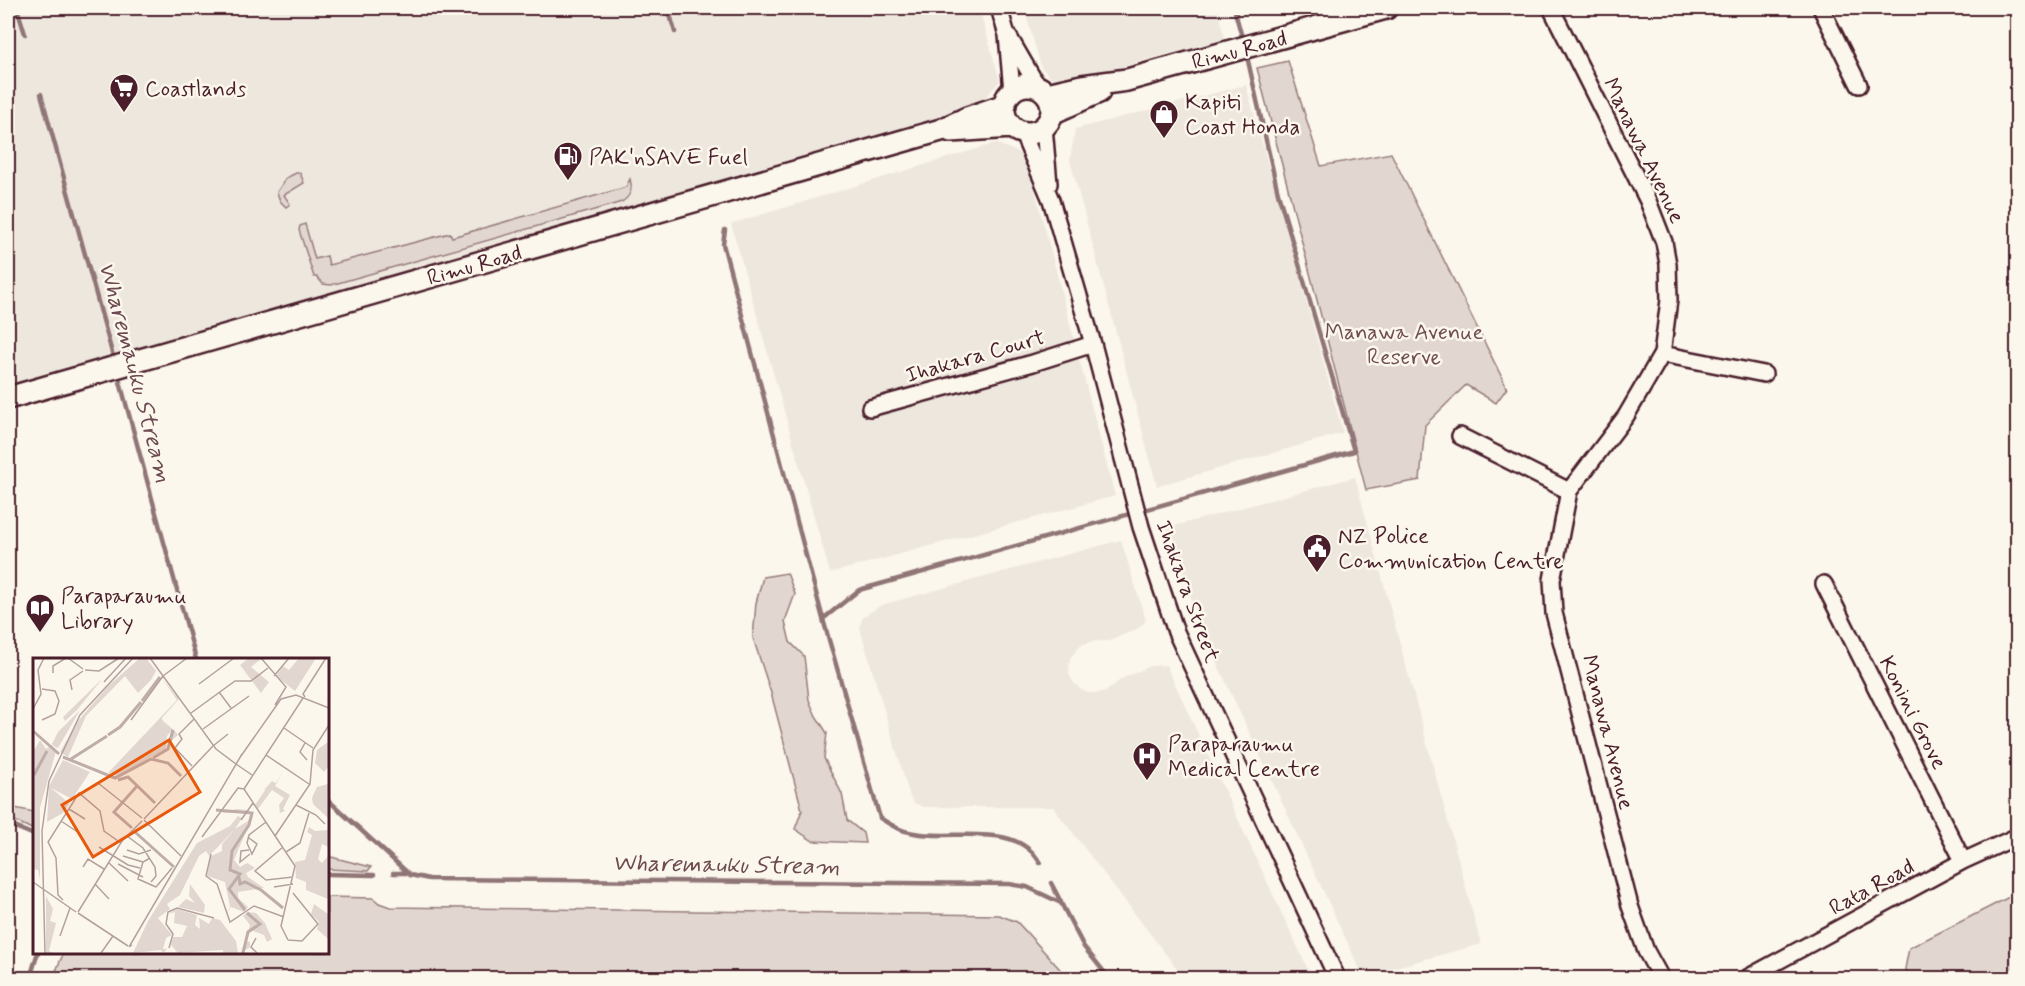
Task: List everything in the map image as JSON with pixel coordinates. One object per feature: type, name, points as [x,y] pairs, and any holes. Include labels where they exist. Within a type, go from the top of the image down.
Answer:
[{"type":"main road","name":"Rimu Road","points":[[1045,105],[1082,86],[1127,80],[1382,8]]},
{"type":"main road","points":[[1029,85],[1045,105],[1037,131],[1017,129],[1004,113],[1009,98],[1020,86],[1029,85]]},
{"type":"main road","name":"Rimu Road","points":[[8,398],[941,130],[1009,98]]},
{"type":"main road","name":"Rimu Road","points":[[941,130],[1017,129]]},
{"type":"street","name":"Ihakara Street","points":[[999,8],[1007,35],[1045,105],[1051,200]]},
{"type":"street","name":"Manawa Avenue","points":[[1551,8],[1648,201],[1664,242],[1668,264],[1669,300],[1662,354],[1626,416],[1569,491],[1552,580],[1554,612],[1630,906],[1646,951],[1661,978]]},
{"type":"street","points":[[1821,8],[1859,85]]},
{"type":"street","name":"Ihakara Street","points":[[1007,35],[1009,98]]},
{"type":"street","name":"Ihakara Street","points":[[1017,129],[1051,200],[1093,344],[1141,527],[1176,632],[1337,978]]},
{"type":"street","name":"Ihakara Court","points":[[870,408],[1093,344]]},
{"type":"street","points":[[1662,354],[1764,374]]},
{"type":"street","points":[[1460,436],[1569,491]]},
{"type":"street","name":"Konini Grove","points":[[1824,584],[1963,861]]},
{"type":"street","name":"Rata Road","points":[[1747,978],[1963,861],[2018,836]]},
{"type":"shaded area","points":[[8,8],[979,8],[1000,81],[977,107],[710,196],[8,392]]},
{"type":"shaded area","points":[[1024,8],[1217,8],[1225,39],[1062,83],[1054,81],[1041,67]]},
{"type":"shaded area","points":[[1246,85],[1343,433],[1157,486],[1070,160],[1075,129]]},
{"type":"shaded area","points":[[996,143],[1026,156],[1115,496],[830,573],[731,224]]},
{"type":"shaded area","points":[[1355,477],[1481,944],[1363,976],[1215,659],[1200,624],[1167,528]]},
{"type":"shaded area","points":[[1121,540],[1146,621],[1137,629],[1109,641],[1094,641],[1081,645],[1070,658],[1069,674],[1080,689],[1088,693],[1098,693],[1106,691],[1123,678],[1150,666],[1166,665],[1312,978],[1184,978],[1053,807],[924,807],[914,803],[910,797],[861,632],[860,625],[863,617],[881,605]]},
{"type":"green space","name":"Manawa Avenue Reserve","points":[[1288,61],[1321,166],[1391,153],[1507,388],[1496,403],[1466,385],[1425,425],[1420,480],[1366,490],[1257,68]]},
{"type":"green space","points":[[300,173],[304,183],[284,195],[290,204],[286,207],[280,201],[277,192],[286,178]]},
{"type":"green space","points":[[630,179],[630,192],[622,202],[331,285],[323,284],[317,277],[314,277],[299,230],[300,226],[305,224],[315,259],[327,256],[329,265],[450,233],[452,237],[623,188]]},
{"type":"green space","points":[[787,573],[795,594],[785,621],[790,642],[804,656],[809,700],[827,733],[824,758],[842,794],[847,820],[863,833],[865,843],[813,841],[795,829],[802,810],[771,693],[753,638],[756,603],[763,577]]},
{"type":"green space","points":[[15,808],[33,812],[33,830],[13,820]]},
{"type":"green space","points":[[328,856],[371,867],[368,871],[328,869]]},
{"type":"green space","points":[[2017,893],[2017,978],[1910,978],[1905,969],[1909,948]]},
{"type":"green space","points":[[328,897],[373,898],[390,907],[999,915],[1017,922],[1068,978],[53,978],[64,953],[328,953]]},
{"type":"waterway","name":"Wharemauku Stream","points":[[17,8],[25,34]]},
{"type":"waterway","points":[[668,8],[675,32]]},
{"type":"waterway","points":[[1234,8],[1243,41]]},
{"type":"waterway","points":[[823,619],[859,590],[1354,451],[1278,193],[1246,52]]},
{"type":"waterway","name":"Wharemauku Stream","points":[[41,94],[114,360]]},
{"type":"waterway","points":[[725,230],[723,244],[823,619],[880,818],[900,829],[914,833],[983,835],[1016,841],[1030,850],[1040,863]]},
{"type":"waterway","name":"Wharemauku Stream","points":[[117,371],[196,658]]},
{"type":"waterway","name":"Wharemauku Stream","points":[[328,800],[410,875],[429,879],[1009,884],[1027,887],[1061,903],[1084,947],[1109,978]]},
{"type":"waterway","points":[[8,824],[33,835]]},
{"type":"waterway","points":[[393,873],[408,873]]},
{"type":"waterway","points":[[328,874],[374,875]]},
{"type":"waterway","points":[[1051,883],[1061,902]]},
{"type":"waterway","points":[[30,978],[38,953]]},
{"type":"place","name":"Coastlands","points":[[124,114]]},
{"type":"place","name":"Kapiti Coast Honda","points":[[1164,140]]},
{"type":"place","name":"PAK'nSAVE Fuel","points":[[568,182]]},
{"type":"place","name":"NZ Police Communication Centre","points":[[1317,574]]},
{"type":"place","name":"Paraparaumu Library","points":[[40,634]]},
{"type":"place","name":"Paraparaumu Medical Centre","points":[[1147,782]]}]
